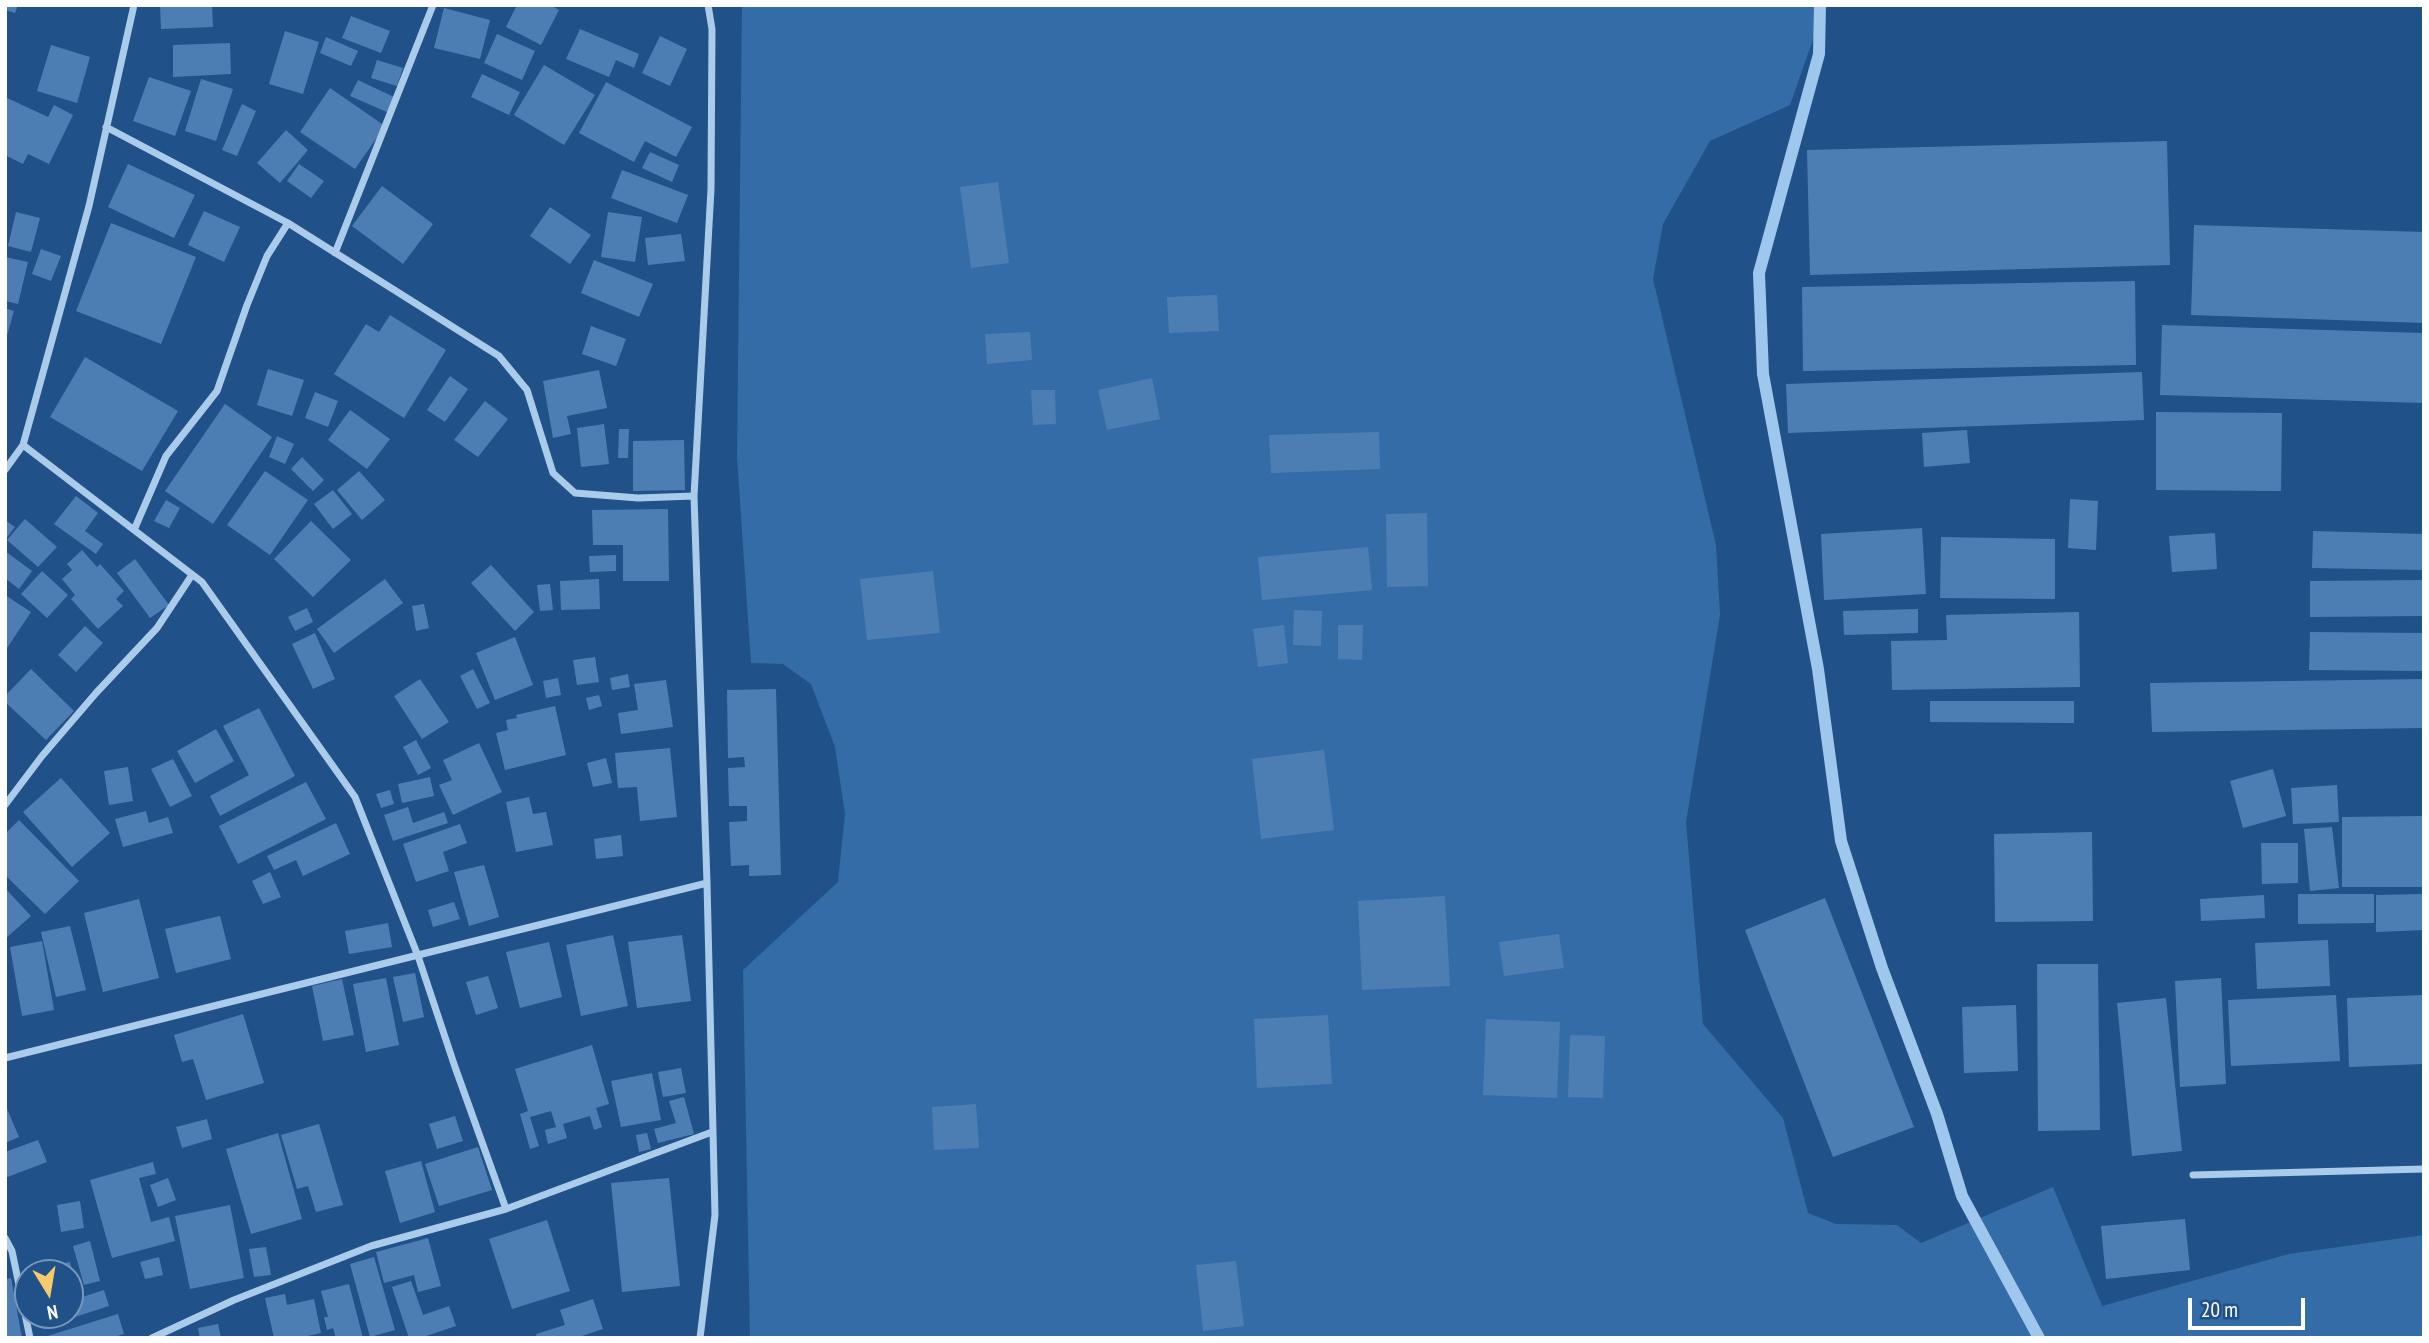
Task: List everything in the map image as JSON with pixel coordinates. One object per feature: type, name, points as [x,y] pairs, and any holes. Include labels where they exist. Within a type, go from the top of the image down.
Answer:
[{"type":"street","points":[[5,470],[23,445],[89,206],[134,5]]},
{"type":"street","points":[[335,253],[433,5]]},
{"type":"street","points":[[701,1338],[715,1215],[694,496],[711,190],[712,29],[708,5]]},
{"type":"street","points":[[106,127],[288,223],[499,356],[527,390],[553,472],[575,493],[638,498],[694,496]]},
{"type":"street","points":[[135,530],[166,456],[217,391],[267,256],[288,223]]},
{"type":"street","points":[[23,445],[202,582],[355,797],[418,956],[506,1209]]},
{"type":"street","points":[[5,804],[96,693],[156,628],[192,575]]},
{"type":"street","points":[[5,1058],[707,883]]},
{"type":"street","points":[[152,1338],[233,1300],[371,1245],[506,1209],[712,1132]]},
{"type":"street","points":[[2193,1175],[2424,1169]]},
{"type":"street","points":[[5,1238],[12,1251],[30,1338]]},
{"type":"shaded area","points":[[742,5],[1825,5],[1790,105],[1710,141],[1663,224],[1653,279],[1716,545],[1720,615],[1686,822],[1703,1024],[1783,1118],[1808,1213],[1836,1224],[1897,1225],[1921,1243],[2053,1187],[2102,1306],[2289,1254],[2424,1235],[2424,1338],[750,1338],[743,970],[838,882],[845,814],[835,747],[811,684],[783,664],[751,663],[737,457]]},
{"type":"building","points":[[5,5],[18,5],[15,13],[5,10]]},
{"type":"building","points":[[160,5],[212,5],[213,27],[161,29]]},
{"type":"building","points":[[517,5],[550,5],[559,10],[541,45],[506,27]]},
{"type":"building","points":[[444,8],[490,20],[480,59],[434,48]]},
{"type":"building","points":[[351,16],[390,31],[381,53],[342,38]]},
{"type":"building","points":[[580,29],[639,54],[634,68],[616,60],[609,77],[566,59]]},
{"type":"building","points":[[285,31],[319,42],[303,94],[269,84]]},
{"type":"building","points":[[497,34],[535,51],[522,80],[484,63]]},
{"type":"building","points":[[660,36],[687,49],[670,86],[642,73]]},
{"type":"building","points":[[326,37],[358,51],[351,66],[320,53]]},
{"type":"building","points":[[230,43],[231,74],[173,77],[173,45]]},
{"type":"building","points":[[51,45],[90,57],[77,103],[37,91]]},
{"type":"building","points":[[377,60],[403,68],[397,86],[371,78]]},
{"type":"building","points":[[544,65],[595,95],[564,145],[514,115]]},
{"type":"building","points":[[482,74],[520,92],[509,115],[471,97]]},
{"type":"building","points":[[149,77],[191,91],[175,136],[133,121]]},
{"type":"building","points":[[201,79],[233,89],[216,141],[185,131]]},
{"type":"building","points":[[358,80],[396,98],[389,113],[350,96]]},
{"type":"building","points":[[606,82],[692,127],[676,157],[645,141],[634,162],[579,133]]},
{"type":"building","points":[[330,88],[385,126],[355,169],[300,132]]},
{"type":"building","points":[[5,97],[48,117],[54,105],[73,115],[49,164],[28,154],[23,164],[5,155]]},
{"type":"building","points":[[242,104],[256,111],[237,156],[222,150]]},
{"type":"building","points":[[286,130],[308,150],[280,183],[257,163]]},
{"type":"building","points":[[2167,141],[2170,265],[1810,275],[1807,150]]},
{"type":"building","points":[[650,152],[679,165],[672,182],[642,168]]},
{"type":"building","points":[[128,164],[195,195],[174,238],[108,207]]},
{"type":"building","points":[[299,164],[324,181],[311,198],[287,181]]},
{"type":"building","points":[[622,170],[688,195],[677,223],[611,198]]},
{"type":"building","points":[[998,182],[1009,263],[971,268],[960,187]]},
{"type":"building","points":[[382,186],[433,224],[403,264],[352,226]]},
{"type":"building","points":[[550,207],[591,235],[570,264],[530,236]]},
{"type":"building","points":[[204,211],[240,227],[224,262],[188,245]]},
{"type":"building","points":[[16,212],[40,218],[31,252],[8,246]]},
{"type":"building","points":[[608,212],[642,217],[635,262],[601,257]]},
{"type":"building","points":[[111,223],[196,257],[161,344],[76,311]]},
{"type":"building","points":[[2194,225],[2424,232],[2424,323],[2191,315]]},
{"type":"building","points":[[681,234],[685,261],[648,265],[645,238]]},
{"type":"building","points":[[41,249],[61,256],[51,281],[32,274]]},
{"type":"building","points":[[5,257],[28,262],[18,304],[5,301]]},
{"type":"building","points":[[594,260],[653,284],[639,317],[581,293]]},
{"type":"building","points":[[2135,281],[2136,365],[1803,371],[1802,287]]},
{"type":"building","points":[[1217,295],[1219,331],[1169,333],[1167,297]]},
{"type":"building","points":[[5,308],[14,311],[6,339],[5,339]]},
{"type":"building","points":[[390,315],[446,350],[404,418],[334,374],[366,324],[379,332]]},
{"type":"building","points":[[2162,325],[2424,333],[2424,403],[2160,395]]},
{"type":"building","points":[[591,326],[626,339],[616,366],[582,354]]},
{"type":"building","points":[[1030,332],[1032,360],[987,364],[985,334]]},
{"type":"building","points":[[85,357],[178,411],[142,471],[50,417]]},
{"type":"building","points":[[268,369],[304,380],[292,416],[257,405]]},
{"type":"building","points":[[599,370],[607,408],[567,416],[571,434],[553,438],[543,381]]},
{"type":"building","points":[[2142,372],[2144,420],[1788,433],[1786,384]]},
{"type":"building","points":[[450,376],[468,389],[445,422],[427,410]]},
{"type":"building","points":[[1152,378],[1160,419],[1107,430],[1098,390]]},
{"type":"building","points":[[1031,390],[1055,390],[1056,424],[1033,425]]},
{"type":"building","points":[[315,392],[338,401],[328,427],[305,418]]},
{"type":"building","points":[[485,401],[508,419],[478,457],[454,440]]},
{"type":"building","points":[[225,404],[272,437],[213,524],[165,491]]},
{"type":"building","points":[[350,410],[390,439],[367,469],[328,440]]},
{"type":"building","points":[[2156,412],[2282,413],[2281,491],[2156,490]]},
{"type":"building","points":[[604,424],[609,464],[581,467],[577,428]]},
{"type":"building","points":[[619,429],[629,429],[628,458],[618,458]]},
{"type":"building","points":[[1967,430],[1970,463],[1924,467],[1922,433]]},
{"type":"building","points":[[1379,432],[1380,469],[1271,473],[1269,435]]},
{"type":"building","points":[[277,436],[294,444],[285,464],[269,457]]},
{"type":"building","points":[[684,440],[685,490],[633,491],[633,441]]},
{"type":"building","points":[[302,457],[324,480],[313,491],[291,469]]},
{"type":"building","points":[[265,471],[308,500],[270,555],[227,525]]},
{"type":"building","points":[[359,471],[385,500],[362,520],[337,490]]},
{"type":"building","points":[[333,490],[352,514],[333,529],[314,504]]},
{"type":"building","points":[[76,496],[98,513],[85,531],[103,544],[96,554],[54,524]]},
{"type":"building","points":[[2070,499],[2098,501],[2096,550],[2068,548]]},
{"type":"building","points":[[166,500],[180,508],[169,528],[154,521]]},
{"type":"building","points":[[668,509],[669,581],[623,581],[623,545],[593,545],[592,510]]},
{"type":"building","points":[[1427,513],[1428,586],[1387,587],[1386,514]]},
{"type":"building","points":[[25,519],[57,547],[38,567],[7,540]]},
{"type":"building","points":[[5,520],[15,527],[5,540]]},
{"type":"building","points":[[311,521],[351,560],[313,597],[274,559]]},
{"type":"building","points":[[1922,528],[1926,594],[1824,600],[1821,534]]},
{"type":"building","points":[[2313,531],[2424,534],[2424,570],[2312,568]]},
{"type":"building","points":[[2215,533],[2217,569],[2172,572],[2169,536]]},
{"type":"building","points":[[1941,537],[2055,539],[2055,599],[1940,598]]},
{"type":"building","points":[[1368,547],[1372,590],[1262,600],[1258,557]]},
{"type":"building","points":[[82,550],[97,567],[100,564],[124,591],[116,599],[123,606],[98,629],[71,599],[75,595],[62,579],[72,570],[67,564]]},
{"type":"building","points":[[5,551],[32,571],[19,589],[5,578]]},
{"type":"building","points":[[616,555],[616,571],[590,572],[589,556]]},
{"type":"building","points":[[135,559],[169,605],[150,618],[117,573]]},
{"type":"building","points":[[491,565],[534,612],[515,631],[471,583]]},
{"type":"building","points":[[42,571],[68,595],[47,618],[21,594]]},
{"type":"building","points":[[933,571],[940,633],[867,640],[860,579]]},
{"type":"building","points":[[385,579],[403,603],[334,653],[317,629]]},
{"type":"building","points":[[599,579],[600,609],[561,610],[560,581]]},
{"type":"building","points":[[2424,580],[2424,616],[2310,617],[2310,581]]},
{"type":"building","points":[[550,584],[553,610],[540,611],[537,585]]},
{"type":"building","points":[[5,595],[31,612],[5,651]]},
{"type":"building","points":[[424,604],[429,628],[416,631],[412,606]]},
{"type":"building","points":[[307,608],[313,622],[295,631],[288,617]]},
{"type":"building","points":[[1918,609],[1918,633],[1844,635],[1843,611]]},
{"type":"building","points":[[1294,610],[1322,611],[1321,646],[1293,645]]},
{"type":"building","points":[[2079,612],[2080,687],[1892,690],[1891,641],[1947,640],[1946,615]]},
{"type":"building","points":[[1284,625],[1288,663],[1258,667],[1253,629]]},
{"type":"building","points":[[1338,625],[1363,625],[1362,660],[1338,659]]},
{"type":"building","points":[[85,626],[103,643],[76,672],[58,655]]},
{"type":"building","points":[[2310,632],[2424,633],[2424,671],[2309,670]]},
{"type":"building","points":[[315,633],[335,679],[313,689],[292,644]]},
{"type":"building","points":[[515,637],[533,685],[495,700],[476,653]]},
{"type":"building","points":[[595,657],[599,682],[577,685],[573,660]]},
{"type":"building","points":[[31,669],[74,711],[46,740],[5,702],[5,696]]},
{"type":"building","points":[[473,669],[490,703],[477,709],[460,676]]},
{"type":"building","points":[[628,674],[630,687],[612,690],[610,678]]},
{"type":"building","points":[[558,678],[561,695],[546,698],[543,681]]},
{"type":"building","points":[[420,679],[449,722],[422,739],[394,696]]},
{"type":"building","points":[[2424,679],[2424,728],[2152,732],[2150,683]]},
{"type":"building","points":[[666,680],[673,727],[621,734],[618,713],[638,710],[634,684]]},
{"type":"building","points":[[776,689],[781,875],[749,876],[749,865],[731,866],[729,822],[747,821],[747,806],[729,806],[728,768],[745,767],[744,757],[728,758],[727,690]]},
{"type":"building","points":[[599,695],[602,706],[589,710],[586,698]]},
{"type":"building","points":[[1930,701],[2074,701],[2074,723],[1930,722]]},
{"type":"building","points":[[555,706],[566,755],[505,770],[496,733],[508,730],[506,720]]},
{"type":"building","points":[[259,708],[295,776],[220,816],[210,796],[249,775],[223,726]]},
{"type":"building","points":[[216,729],[234,761],[195,783],[177,751]]},
{"type":"building","points":[[416,740],[431,768],[418,775],[403,747]]},
{"type":"building","points":[[479,743],[502,792],[453,815],[439,785],[452,780],[443,760]]},
{"type":"building","points":[[670,748],[677,817],[640,821],[637,787],[618,788],[615,753]]},
{"type":"building","points":[[1324,750],[1334,830],[1261,839],[1252,759]]},
{"type":"building","points":[[606,758],[612,783],[593,787],[587,763]]},
{"type":"building","points":[[173,759],[192,796],[170,807],[151,769]]},
{"type":"building","points":[[128,767],[133,801],[109,805],[104,771]]},
{"type":"building","points":[[2273,769],[2286,816],[2243,828],[2230,781]]},
{"type":"building","points":[[430,777],[434,796],[402,803],[398,784]]},
{"type":"building","points":[[61,778],[110,833],[72,867],[23,812]]},
{"type":"building","points":[[306,782],[326,819],[238,864],[219,826]]},
{"type":"building","points":[[2337,785],[2339,822],[2293,824],[2291,788]]},
{"type":"building","points":[[390,790],[394,804],[381,808],[376,794]]},
{"type":"building","points":[[529,797],[533,814],[546,812],[553,845],[516,852],[506,802]]},
{"type":"building","points":[[408,807],[413,823],[444,812],[448,823],[393,841],[384,815]]},
{"type":"building","points":[[146,811],[149,823],[168,817],[173,833],[123,847],[115,819]]},
{"type":"building","points":[[2424,816],[2424,887],[2342,887],[2342,817]]},
{"type":"building","points":[[19,820],[79,881],[45,914],[5,875],[5,834]]},
{"type":"building","points":[[336,823],[350,854],[303,876],[296,860],[274,870],[267,856]]},
{"type":"building","points":[[460,824],[467,843],[443,852],[449,871],[416,882],[403,844]]},
{"type":"building","points":[[2332,827],[2339,888],[2310,891],[2304,829]]},
{"type":"building","points":[[2092,832],[2093,921],[1995,922],[1994,834]]},
{"type":"building","points":[[621,835],[623,856],[596,859],[594,839]]},
{"type":"building","points":[[2261,843],[2298,843],[2298,883],[2262,884]]},
{"type":"building","points":[[484,865],[499,917],[469,926],[454,872]]},
{"type":"building","points":[[270,872],[281,897],[263,904],[252,881]]},
{"type":"building","points":[[5,888],[31,916],[5,939]]},
{"type":"building","points":[[2298,894],[2374,894],[2374,923],[2298,924]]},
{"type":"building","points":[[2424,894],[2424,930],[2376,932],[2376,895]]},
{"type":"building","points":[[2264,895],[2265,918],[2201,921],[2200,899]]},
{"type":"building","points":[[1445,896],[1450,986],[1362,990],[1358,901]]},
{"type":"building","points":[[1825,898],[1914,1127],[1833,1157],[1745,930]]},
{"type":"building","points":[[139,899],[159,978],[103,992],[84,913]]},
{"type":"building","points":[[454,902],[460,919],[433,927],[428,910]]},
{"type":"building","points":[[220,916],[231,959],[176,973],[165,929]]},
{"type":"building","points":[[388,923],[392,947],[349,954],[345,931]]},
{"type":"building","points":[[70,926],[86,990],[56,997],[41,932]]},
{"type":"building","points":[[1559,934],[1564,968],[1504,976],[1499,942]]},
{"type":"building","points":[[613,935],[628,1006],[581,1016],[566,945]]},
{"type":"building","points":[[682,935],[691,1001],[637,1008],[628,942]]},
{"type":"building","points":[[2328,940],[2330,986],[2257,989],[2255,943]]},
{"type":"building","points":[[42,941],[54,1010],[22,1016],[10,947]]},
{"type":"building","points":[[549,942],[562,997],[520,1008],[506,952]]},
{"type":"building","points":[[2037,964],[2098,964],[2100,1130],[2038,1131]]},
{"type":"building","points":[[415,973],[424,1017],[403,1022],[393,977]]},
{"type":"building","points":[[488,976],[498,1008],[476,1015],[466,982]]},
{"type":"building","points":[[386,978],[399,1045],[366,1052],[353,984]]},
{"type":"building","points":[[2221,978],[2226,1084],[2180,1087],[2175,981]]},
{"type":"building","points":[[342,979],[354,1035],[323,1041],[312,986]]},
{"type":"building","points":[[2336,995],[2340,1061],[2231,1066],[2228,1000]]},
{"type":"building","points":[[2424,995],[2424,1064],[2349,1067],[2347,998]]},
{"type":"building","points":[[2166,998],[2182,1151],[2132,1156],[2117,1003]]},
{"type":"building","points":[[2016,1005],[2018,1071],[1964,1073],[1962,1007]]},
{"type":"building","points":[[243,1014],[264,1083],[206,1100],[193,1059],[182,1062],[174,1035]]},
{"type":"building","points":[[1328,1015],[1332,1084],[1257,1088],[1254,1019]]},
{"type":"building","points":[[1486,1019],[1560,1022],[1557,1098],[1483,1095]]},
{"type":"building","points":[[1570,1035],[1605,1036],[1603,1098],[1568,1097]]},
{"type":"building","points":[[592,1045],[609,1104],[596,1108],[602,1127],[594,1130],[590,1116],[563,1124],[567,1138],[548,1144],[545,1130],[556,1127],[551,1111],[530,1117],[539,1146],[530,1149],[520,1114],[528,1111],[515,1069]]},
{"type":"building","points":[[681,1068],[686,1093],[663,1097],[658,1072]]},
{"type":"building","points":[[652,1073],[661,1120],[621,1127],[611,1081]]},
{"type":"building","points":[[684,1097],[694,1134],[658,1143],[654,1129],[676,1123],[669,1101]]},
{"type":"building","points":[[5,1104],[19,1137],[5,1143]]},
{"type":"building","points":[[976,1104],[979,1148],[934,1150],[932,1107]]},
{"type":"building","points":[[455,1116],[463,1141],[437,1149],[429,1124]]},
{"type":"building","points":[[207,1119],[212,1139],[182,1148],[176,1127]]},
{"type":"building","points":[[319,1124],[343,1205],[316,1212],[308,1186],[297,1189],[281,1135]]},
{"type":"building","points":[[278,1133],[302,1219],[251,1234],[226,1149]]},
{"type":"building","points":[[647,1133],[651,1149],[639,1152],[636,1135]]},
{"type":"building","points":[[38,1140],[47,1162],[5,1178],[5,1152]]},
{"type":"building","points":[[478,1147],[492,1190],[439,1206],[425,1164]]},
{"type":"building","points":[[421,1161],[435,1212],[400,1223],[385,1171]]},
{"type":"building","points":[[153,1162],[156,1174],[139,1178],[151,1222],[169,1217],[175,1241],[112,1258],[90,1180]]},
{"type":"building","points":[[168,1178],[176,1200],[158,1207],[150,1185]]},
{"type":"building","points":[[669,1178],[680,1286],[622,1292],[611,1183]]},
{"type":"building","points":[[80,1201],[84,1228],[61,1232],[57,1205]]},
{"type":"building","points":[[230,1205],[244,1278],[190,1289],[175,1216]]},
{"type":"building","points":[[2185,1219],[2190,1270],[2106,1279],[2101,1226]]},
{"type":"building","points":[[547,1220],[570,1291],[512,1309],[489,1239]]},
{"type":"building","points":[[428,1238],[441,1286],[418,1292],[414,1275],[384,1283],[376,1252]]},
{"type":"building","points":[[90,1241],[100,1281],[84,1285],[84,1259],[77,1259],[73,1246]]},
{"type":"building","points":[[266,1247],[271,1275],[254,1277],[249,1249]]},
{"type":"building","points":[[159,1257],[163,1275],[145,1279],[140,1262]]},
{"type":"building","points":[[374,1257],[395,1330],[370,1337],[350,1264]]},
{"type":"building","points":[[1236,1261],[1244,1326],[1203,1331],[1196,1265]]},
{"type":"building","points":[[11,1278],[14,1329],[20,1329],[22,1338],[7,1338],[5,1279]]},
{"type":"building","points":[[411,1281],[423,1315],[449,1306],[456,1326],[420,1338],[409,1338],[392,1287]]},
{"type":"building","points":[[349,1284],[363,1338],[336,1338],[333,1328],[327,1330],[324,1317],[328,1317],[321,1291]]},
{"type":"building","points":[[104,1290],[109,1306],[84,1314],[84,1296]]},
{"type":"building","points":[[285,1294],[287,1305],[314,1299],[321,1333],[299,1338],[274,1338],[265,1298]]},
{"type":"building","points":[[593,1299],[603,1329],[576,1338],[537,1338],[536,1334],[565,1325],[560,1310]]},
{"type":"building","points":[[118,1314],[124,1334],[111,1338],[41,1338],[70,1329],[84,1329],[84,1325]]},
{"type":"building","points":[[218,1324],[221,1338],[200,1338],[198,1328]]},
{"type":"waterway","points":[[1820,5],[1819,54],[1759,273],[1763,374],[1818,669],[1841,841],[1882,968],[1937,1114],[1962,1196],[2039,1338]]}]
